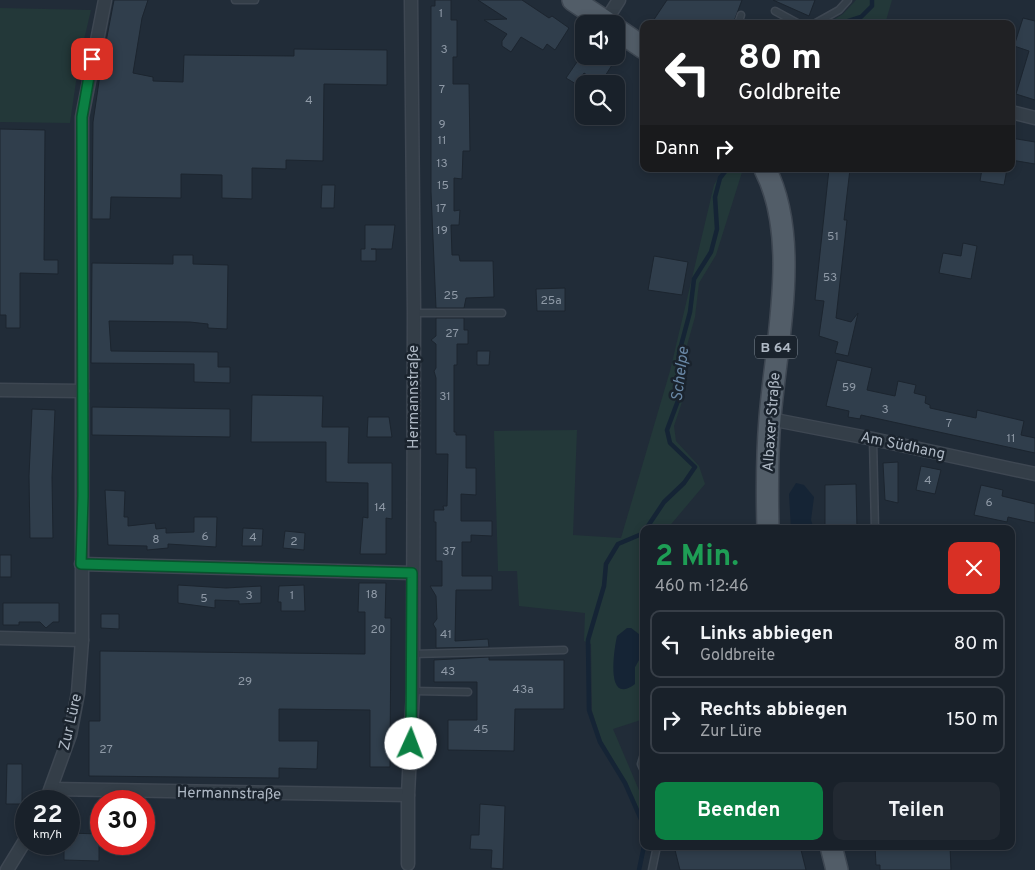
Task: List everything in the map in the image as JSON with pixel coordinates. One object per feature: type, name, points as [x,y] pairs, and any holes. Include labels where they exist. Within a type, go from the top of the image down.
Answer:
[{"type":"main road","points":[[573,0],[595,15]]},
{"type":"main road","points":[[625,35],[640,45]]},
{"type":"main road","name":"Albaxer Straße","points":[[766,172],[778,202],[784,255],[770,419],[767,472],[768,525]]},
{"type":"main road","points":[[832,850],[836,870]]},
{"type":"street","name":"Zur Lüre","points":[[50,790],[70,735],[78,693],[82,640],[82,117],[105,0]]},
{"type":"street","name":"Hermannstraße","points":[[408,864],[408,795],[413,691],[414,313],[411,0]]},
{"type":"street","points":[[614,15],[619,0]]},
{"type":"street","points":[[1015,113],[1035,118]]},
{"type":"street","points":[[0,390],[82,391]]},
{"type":"street","name":"Am Südhang","points":[[770,419],[1035,474]]},
{"type":"street","points":[[81,564],[412,573]]},
{"type":"street","points":[[0,638],[82,640]]},
{"type":"street","name":"Hermannstraße","points":[[80,795],[408,795]]},
{"type":"street","points":[[6,870],[16,855]]},
{"type":"lane","points":[[235,0],[255,0]]},
{"type":"lane","points":[[821,20],[839,10],[848,0]]},
{"type":"lane","points":[[775,11],[792,20]]},
{"type":"lane","points":[[739,20],[741,15]]},
{"type":"lane","points":[[414,313],[502,313]]},
{"type":"lane","points":[[873,439],[875,525]]},
{"type":"lane","points":[[413,654],[564,650]]},
{"type":"lane","points":[[413,691],[468,692]]},
{"type":"lane","points":[[652,870],[655,850]]},
{"type":"green space","points":[[856,0],[892,0],[886,20],[833,20],[843,14]]},
{"type":"green space","points":[[0,8],[91,10],[79,61],[70,123],[0,122]]},
{"type":"green space","points":[[721,172],[742,172],[716,255],[699,283],[695,317],[684,356],[683,399],[674,426],[676,441],[699,466],[705,484],[670,525],[640,525],[640,635],[631,628],[635,674],[635,667],[640,658],[640,720],[613,729],[640,793],[640,813],[627,783],[602,742],[592,711],[591,644],[584,641],[585,613],[519,606],[517,571],[498,571],[494,431],[577,430],[573,535],[621,538],[670,371],[714,185]]},
{"type":"water","points":[[796,483],[804,485],[814,497],[811,520],[813,525],[791,525],[789,494]]},
{"type":"water","points":[[627,628],[631,628],[640,635],[640,658],[635,667],[635,684],[625,689],[619,688],[615,682],[613,663],[617,636]]},
{"type":"building","points":[[114,0],[148,0],[142,18],[133,73],[153,77],[153,81],[183,82],[184,55],[294,56],[294,49],[387,50],[387,85],[324,84],[323,161],[286,160],[286,169],[252,168],[252,199],[222,198],[222,175],[181,174],[181,198],[111,197],[110,219],[92,219],[93,122]]},
{"type":"building","points":[[435,0],[451,0],[451,20],[457,20],[457,57],[453,57],[453,84],[469,84],[470,151],[463,151],[462,179],[454,178],[454,211],[460,210],[459,225],[451,225],[452,255],[459,255],[460,261],[493,261],[494,297],[466,298],[464,308],[436,308],[431,192],[431,6],[435,6]]},
{"type":"building","points":[[478,0],[522,0],[549,18],[552,16],[569,28],[555,50],[547,44],[543,50],[521,37],[511,52],[502,46],[502,41],[507,34],[484,20],[507,19]]},
{"type":"building","points":[[667,0],[742,0],[734,20],[654,20]]},
{"type":"building","points":[[773,0],[815,0],[809,16]]},
{"type":"building","points":[[1023,18],[1035,21],[1035,100],[1016,94],[1029,51],[1015,46]]},
{"type":"building","points":[[575,65],[612,65],[606,75],[587,75],[584,73],[583,75],[575,75],[575,83],[566,78]]},
{"type":"building","points":[[0,129],[45,130],[44,260],[58,260],[58,274],[20,273],[20,328],[6,328],[6,315],[0,315]]},
{"type":"building","points":[[1015,139],[1035,142],[1035,164],[1015,161]]},
{"type":"building","points":[[829,172],[850,172],[844,220],[847,220],[836,318],[851,322],[858,313],[848,356],[835,353],[838,342],[819,336],[824,301],[815,300]]},
{"type":"building","points":[[982,172],[1006,172],[1004,185],[980,181]]},
{"type":"building","points":[[322,185],[335,185],[334,208],[321,208]]},
{"type":"building","points":[[365,225],[395,225],[392,249],[376,249],[376,261],[361,261],[361,249],[365,249]]},
{"type":"building","points":[[963,243],[977,246],[971,279],[939,273],[943,253],[961,256]]},
{"type":"building","points":[[173,255],[193,255],[193,264],[228,265],[227,329],[208,328],[208,324],[190,322],[109,321],[111,351],[218,352],[218,367],[230,367],[230,383],[194,382],[194,364],[91,363],[92,263],[173,264]]},
{"type":"building","points":[[654,256],[688,262],[682,295],[648,290]]},
{"type":"building","points":[[565,288],[565,311],[537,311],[536,289]]},
{"type":"building","points":[[436,318],[464,318],[464,330],[468,330],[468,344],[457,344],[457,365],[454,365],[454,432],[456,432],[456,435],[466,435],[466,468],[476,468],[476,495],[461,494],[461,521],[492,521],[492,536],[471,535],[471,542],[462,542],[462,576],[492,576],[492,590],[456,590],[455,641],[488,639],[489,647],[436,648],[436,629],[433,624],[437,619],[436,596],[430,586],[442,586],[442,561],[436,561],[436,522],[434,522],[434,510],[444,510],[443,506],[447,506],[448,454],[436,454],[436,378],[434,371],[436,368],[436,344],[431,340],[436,336]]},
{"type":"building","points":[[477,351],[490,351],[489,365],[477,365]]},
{"type":"building","points":[[837,360],[872,368],[867,390],[895,396],[898,381],[916,385],[914,393],[926,396],[925,403],[930,405],[930,408],[976,418],[977,410],[1024,421],[1021,435],[1035,438],[1035,453],[861,415],[860,419],[848,417],[849,411],[826,406]]},
{"type":"building","points":[[252,395],[323,396],[322,427],[349,427],[348,463],[392,463],[392,519],[386,518],[386,554],[360,554],[363,517],[368,518],[368,483],[326,482],[326,442],[251,442]]},
{"type":"building","points":[[92,407],[230,409],[230,437],[92,435]]},
{"type":"building","points":[[32,409],[55,410],[52,477],[53,538],[30,538],[29,476]]},
{"type":"building","points":[[368,417],[389,417],[392,437],[367,437]]},
{"type":"building","points":[[898,462],[898,503],[885,500],[883,463]]},
{"type":"building","points":[[921,466],[941,470],[935,494],[916,490]]},
{"type":"building","points":[[856,484],[857,525],[825,525],[825,485]]},
{"type":"building","points":[[981,485],[1003,490],[1002,496],[1035,504],[1035,523],[1008,517],[1007,522],[974,515]]},
{"type":"building","points":[[105,490],[125,491],[124,517],[128,517],[128,526],[155,523],[156,529],[166,528],[166,533],[194,532],[194,517],[217,517],[216,547],[168,544],[168,548],[147,550],[147,546],[108,545]]},
{"type":"building","points":[[243,528],[263,529],[262,546],[242,546]]},
{"type":"building","points":[[285,531],[305,533],[304,550],[283,548]]},
{"type":"building","points":[[0,555],[11,555],[11,577],[0,577]]},
{"type":"building","points":[[359,583],[386,583],[385,618],[391,618],[390,767],[370,767],[370,710],[279,709],[279,741],[318,741],[317,769],[279,768],[279,778],[89,776],[89,721],[100,721],[100,651],[365,654],[365,612],[358,612]]},
{"type":"building","points":[[178,585],[226,588],[261,586],[261,603],[239,604],[239,601],[215,600],[215,608],[178,603]]},
{"type":"building","points":[[304,585],[305,611],[281,611],[281,602],[278,602],[279,586]]},
{"type":"building","points":[[3,603],[59,603],[59,622],[53,622],[46,628],[40,622],[19,622],[19,625],[3,625]]},
{"type":"building","points":[[101,614],[119,614],[119,629],[101,628]]},
{"type":"building","points":[[489,657],[489,660],[564,660],[564,709],[515,709],[514,751],[448,750],[448,720],[477,720],[477,682],[434,682],[434,660]]},
{"type":"building","points":[[7,764],[22,764],[22,790],[15,790],[15,804],[6,804]]},
{"type":"building","points":[[480,804],[505,806],[503,869],[491,868],[492,850],[470,849],[471,835],[479,835]]},
{"type":"building","points":[[80,833],[90,834],[90,855],[99,855],[99,861],[64,860],[64,855],[80,855]]},
{"type":"building","points":[[675,850],[801,850],[806,870],[680,870]]},
{"type":"building","points":[[875,850],[950,850],[951,870],[880,870],[880,865],[876,865]]},
{"type":"waterway","name":"Schelpe","points":[[852,20],[861,17],[872,6],[872,0]]},
{"type":"waterway","name":"Schelpe","points":[[649,525],[664,502],[684,483],[695,467],[670,443],[667,430],[679,398],[679,353],[690,312],[694,279],[711,252],[717,229],[715,197],[720,178],[725,172]]},
{"type":"waterway","name":"Schelpe","points":[[640,535],[618,544],[606,564],[604,586],[588,640],[589,710],[600,742],[625,783],[640,817]]},
{"type":"waterway","name":"Schelpe","points":[[639,870],[643,850]]},
{"type":"route","points":[[92,59],[82,117],[81,326],[83,496],[81,564],[412,573],[413,691],[411,744]]}]
